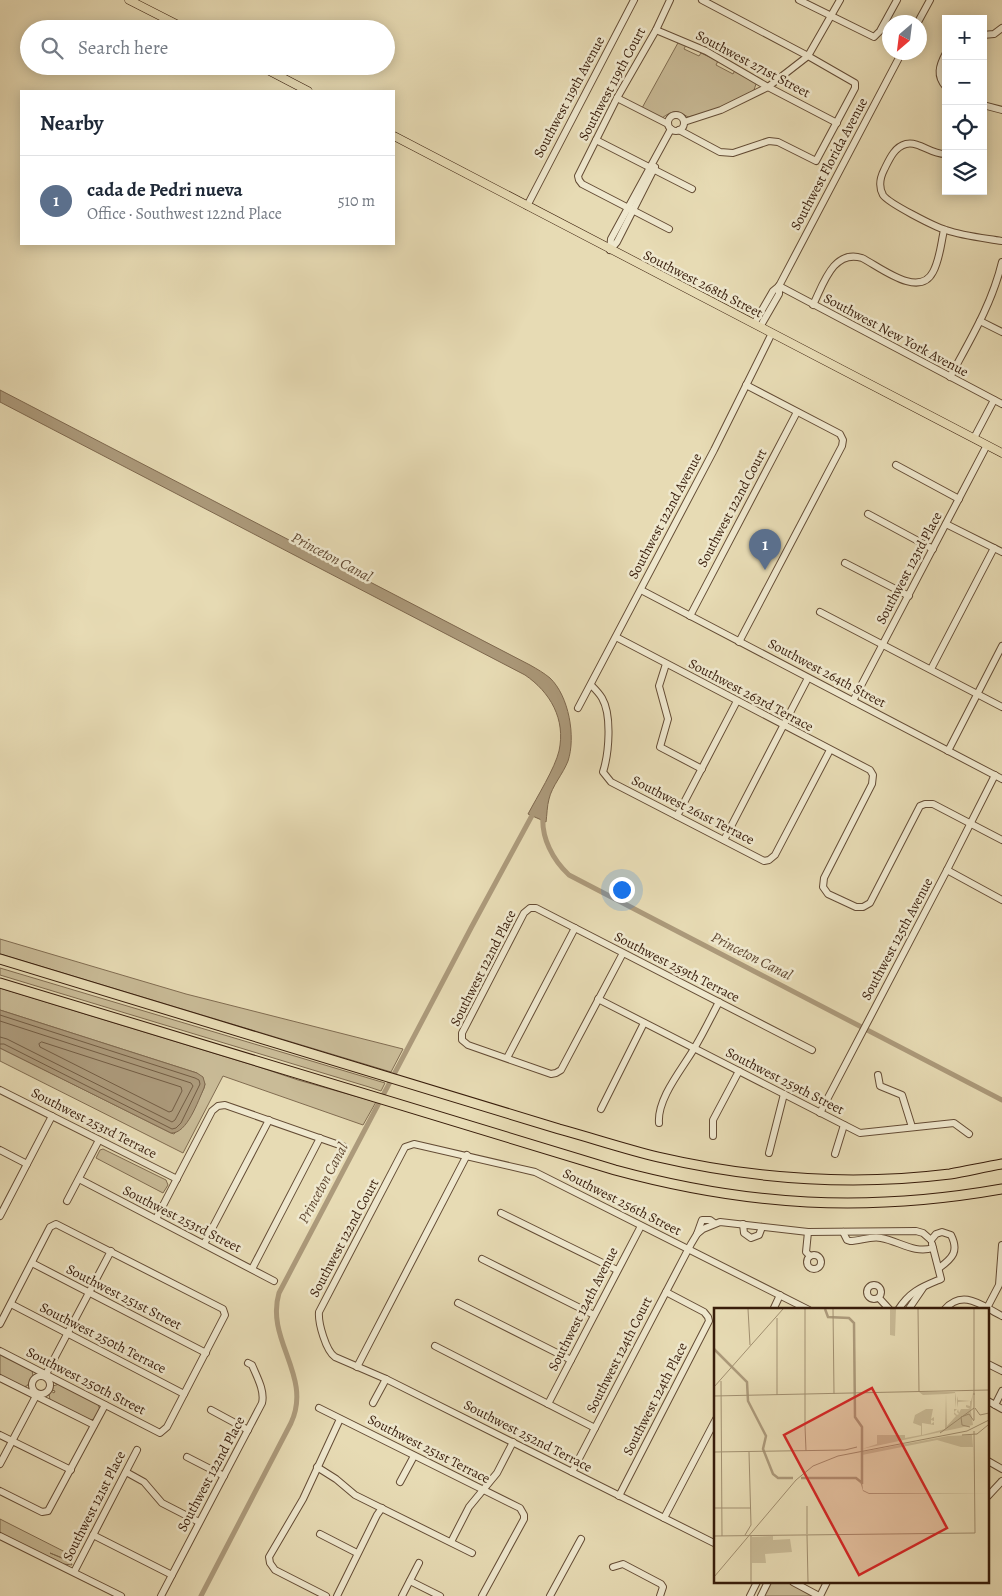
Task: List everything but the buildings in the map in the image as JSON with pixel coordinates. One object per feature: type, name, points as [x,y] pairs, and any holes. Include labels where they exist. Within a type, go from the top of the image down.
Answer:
[{"type":"highway","points":[[0,959],[627,1148],[687,1163],[732,1171],[828,1180],[893,1179],[950,1174],[1002,1164]]},
{"type":"highway","points":[[0,983],[640,1176],[682,1186],[740,1196],[817,1204],[923,1200],[1002,1189]]},
{"type":"main road","points":[[129,0],[168,20]]},
{"type":"main road","points":[[277,75],[306,90]]},
{"type":"main road","name":"Southwest 268th Street","points":[[395,137],[1002,453]]},
{"type":"street","name":"Southwest 119th Avenue","points":[[527,206],[634,0]]},
{"type":"street","name":"Southwest 119th Court","points":[[630,210],[582,184],[578,176],[617,98],[656,30],[670,0]]},
{"type":"street","points":[[617,98],[720,152],[733,153],[769,141],[778,142],[816,162],[856,88],[855,83],[702,0]]},
{"type":"street","points":[[800,0],[874,37],[880,31],[896,0]]},
{"type":"street","points":[[673,128],[683,126],[684,122],[721,110],[768,87],[808,56],[840,0]]},
{"type":"street","points":[[922,15],[930,0]]},
{"type":"street","points":[[987,35],[994,34],[1002,28]]},
{"type":"street","name":"Southwest 271st Street","points":[[656,30],[706,51],[836,123]]},
{"type":"street","name":"Southwest Florida Avenue","points":[[757,326],[898,60]]},
{"type":"street","points":[[942,64],[939,72],[942,82]]},
{"type":"street","points":[[987,106],[1002,110]]},
{"type":"street","points":[[610,250],[617,242],[630,210],[673,128],[670,117],[675,115],[682,117],[684,122]]},
{"type":"street","points":[[596,140],[692,189]]},
{"type":"street","points":[[942,154],[936,154],[912,144],[902,146],[891,157],[880,182],[882,193],[887,200],[944,230],[1002,241]]},
{"type":"street","points":[[630,210],[668,229]]},
{"type":"street","points":[[813,305],[834,266],[846,256],[862,258],[914,284],[923,282],[933,272],[944,230]]},
{"type":"street","points":[[950,377],[990,299],[1002,262]]},
{"type":"street","name":"Southwest New York Avenue","points":[[779,286],[1002,404]]},
{"type":"street","points":[[980,321],[1002,332]]},
{"type":"street","name":"Southwest 122nd Avenue","points":[[578,708],[592,686],[772,334]]},
{"type":"street","points":[[739,642],[842,446],[843,440],[840,434],[746,386]]},
{"type":"street","points":[[974,438],[994,400]]},
{"type":"street","name":"Southwest 122nd Court","points":[[690,616],[797,412]]},
{"type":"street","name":"Southwest 123rd Place","points":[[853,701],[987,445]]},
{"type":"street","points":[[896,465],[959,499]]},
{"type":"street","points":[[868,514],[933,549]]},
{"type":"street","points":[[946,524],[1002,552]]},
{"type":"street","points":[[931,669],[994,548]]},
{"type":"street","points":[[845,563],[909,596]]},
{"type":"street","name":"Southwest 264th Street","points":[[640,590],[1002,779]]},
{"type":"street","points":[[820,612],[1002,707]]},
{"type":"street","name":"Southwest 263rd Terrace","points":[[616,637],[870,770],[873,776],[872,784],[824,878],[823,887],[828,894],[856,908],[870,903],[920,806],[933,804],[971,823]]},
{"type":"street","points":[[948,751],[1002,646]]},
{"type":"street","points":[[666,664],[659,686],[668,719],[660,748],[702,769]]},
{"type":"street","points":[[724,840],[808,678]]},
{"type":"street","name":"Southwest 261st Terrace","points":[[592,686],[602,697],[606,708],[609,742],[603,772],[606,777],[611,782],[764,861],[769,860],[775,855],[830,750]]},
{"type":"street","points":[[677,816],[737,701]]},
{"type":"street","name":"Southwest 125th Avenue","points":[[820,1113],[995,775]]},
{"type":"street","points":[[971,823],[1002,840]]},
{"type":"street","points":[[947,870],[1002,900]]},
{"type":"street","name":"Southwest 259th Terrace","points":[[530,908],[536,908],[812,1050]]},
{"type":"street","name":"Southwest 122nd Place","points":[[507,1058],[468,1045],[462,1040],[462,1033],[524,913],[530,908]]},
{"type":"street","points":[[575,928],[507,1058],[551,1074],[561,1070],[623,953]]},
{"type":"street","name":"Southwest 259th Street","points":[[598,999],[860,1133],[954,1123],[969,1134]]},
{"type":"street","points":[[659,1123],[660,1109],[683,1063],[694,1048],[719,1002]]},
{"type":"street","points":[[601,1108],[644,1023]]},
{"type":"street","points":[[713,1136],[713,1120],[739,1071]]},
{"type":"street","points":[[878,1075],[880,1086],[902,1095],[912,1127]]},
{"type":"street","name":"Southwest 253rd Terrace","points":[[0,1090],[177,1179]]},
{"type":"street","points":[[769,1153],[784,1094]]},
{"type":"street","points":[[156,1219],[212,1111],[218,1106],[226,1105],[345,1147]]},
{"type":"street","points":[[1,1211],[52,1116]]},
{"type":"street","points":[[204,1244],[269,1120]]},
{"type":"street","points":[[835,1154],[844,1125]]},
{"type":"street","points":[[252,1269],[320,1138]]},
{"type":"street","points":[[67,1201],[99,1140]]},
{"type":"street","name":"Southwest 122nd Court","points":[[329,1352],[320,1322],[320,1312],[406,1147],[414,1144]]},
{"type":"street","name":"Southwest 256th Street","points":[[414,1144],[535,1172],[804,1308]]},
{"type":"street","points":[[0,1150],[27,1164]]},
{"type":"street","points":[[357,1367],[467,1155]]},
{"type":"street","name":"Southwest 253rd Street","points":[[79,1179],[274,1280]]},
{"type":"street","points":[[501,1213],[616,1270]]},
{"type":"street","name":"Southwest 124th Court","points":[[572,1472],[697,1234],[714,1223],[743,1224]]},
{"type":"street","points":[[0,1324],[52,1225],[59,1224],[223,1310],[225,1316],[184,1394]]},
{"type":"street","points":[[762,1226],[759,1235],[751,1238],[744,1233],[743,1224],[762,1226],[808,1232],[916,1230],[923,1233],[931,1240],[941,1279],[909,1296],[900,1308]]},
{"type":"street","name":"Southwest 124th Avenue","points":[[548,1404],[616,1270],[641,1226]]},
{"type":"street","points":[[808,1232],[806,1252],[810,1256]]},
{"type":"street","points":[[843,1232],[850,1242],[879,1237],[915,1249],[933,1248]]},
{"type":"street","points":[[931,1240],[936,1234],[942,1232],[951,1235],[954,1242],[954,1252],[951,1260],[939,1268]]},
{"type":"street","points":[[947,1308],[962,1299],[970,1299],[987,1308],[999,1285],[1002,1245]]},
{"type":"street","points":[[46,1376],[111,1251]]},
{"type":"street","points":[[482,1259],[594,1314]]},
{"type":"street","name":"Southwest 251st Street","points":[[32,1263],[206,1353]]},
{"type":"street","points":[[909,1308],[925,1286]]},
{"type":"street","name":"Southwest 124th Place","points":[[619,1496],[709,1320],[706,1314],[666,1292]]},
{"type":"street","points":[[774,1308],[780,1295]]},
{"type":"street","points":[[879,1298],[888,1308]]},
{"type":"street","points":[[458,1303],[571,1360]]},
{"type":"street","name":"Southwest 250th Terrace","points":[[11,1304],[184,1394]]},
{"type":"street","points":[[990,1310],[1002,1316]]},
{"type":"street","points":[[435,1346],[595,1428]]},
{"type":"street","name":"Southwest 250th Street","points":[[0,1350],[46,1376],[161,1433],[167,1427],[184,1394]]},
{"type":"street","name":"Southwest 252nd Terrace","points":[[329,1352],[335,1357],[386,1379],[714,1543]]},
{"type":"street","name":"Southwest 122nd Place","points":[[162,1596],[261,1405],[263,1397],[252,1365],[248,1363]]},
{"type":"street","points":[[990,1365],[1002,1371]]},
{"type":"street","points":[[36,1395],[32,1388],[33,1380],[38,1376],[46,1376]]},
{"type":"street","points":[[36,1395],[44,1394],[49,1389],[50,1384],[46,1376]]},
{"type":"street","points":[[0,1378],[94,1425]]},
{"type":"street","points":[[373,1403],[386,1379]]},
{"type":"street","points":[[1002,1391],[992,1403],[1002,1408]]},
{"type":"street","points":[[0,1464],[36,1395]]},
{"type":"street","points":[[0,1491],[43,1512],[47,1512],[51,1508],[105,1405]]},
{"type":"street","name":"Southwest 251st Terrace","points":[[319,1408],[520,1508],[524,1519],[482,1596]]},
{"type":"street","points":[[211,1410],[248,1430]]},
{"type":"street","points":[[326,1596],[275,1570],[270,1563],[269,1557],[302,1499],[340,1419]]},
{"type":"street","points":[[664,1518],[714,1423]]},
{"type":"street","points":[[0,1435],[71,1470]]},
{"type":"street","points":[[451,1542],[469,1507],[497,1473],[513,1442]]},
{"type":"street","name":"Southwest 121st Place","points":[[74,1572],[137,1450]]},
{"type":"street","points":[[187,1456],[224,1476]]},
{"type":"street","points":[[400,1482],[414,1456]]},
{"type":"street","points":[[990,1462],[1002,1469]]},
{"type":"street","points":[[317,1467],[336,1479],[355,1495],[472,1553]]},
{"type":"street","points":[[126,1472],[144,1482],[162,1503],[199,1522]]},
{"type":"street","points":[[990,1494],[1002,1481]]},
{"type":"street","points":[[337,1596],[357,1553],[382,1508]]},
{"type":"street","points":[[320,1534],[357,1553]]},
{"type":"street","points":[[93,1535],[172,1575]]},
{"type":"street","points":[[0,1536],[116,1595]]},
{"type":"street","points":[[550,1596],[582,1539]]},
{"type":"street","points":[[402,1596],[419,1563]]},
{"type":"street","points":[[613,1567],[623,1564],[661,1584],[663,1587],[660,1596]]},
{"type":"street","points":[[410,1581],[440,1596]]},
{"type":"street","points":[[750,1596],[756,1584]]},
{"type":"street","points":[[760,1596],[767,1584]]},
{"type":"street","points":[[797,1584],[820,1596],[826,1584]]},
{"type":"shaded area","points":[[679,41],[686,45],[684,49],[699,56],[701,53],[718,61],[716,65],[733,74],[735,70],[753,80],[756,84],[754,90],[732,104],[688,117],[675,112],[669,113],[662,118],[642,108]]},
{"type":"shaded area","points":[[0,939],[186,994],[403,1049],[391,1072],[0,954]]},
{"type":"shaded area","points":[[0,968],[385,1083],[381,1091],[0,975]]},
{"type":"shaded area","points":[[0,988],[298,1080],[376,1102],[363,1125],[223,1076],[183,1153],[0,1061],[0,1048],[174,1134],[191,1115],[204,1088],[205,1084],[197,1073],[0,1010]]},
{"type":"shaded area","points":[[103,1149],[166,1180],[168,1185],[163,1193],[96,1158],[100,1150]]},
{"type":"shaded area","points":[[0,1353],[32,1370],[33,1376],[27,1386],[23,1387],[10,1379],[0,1376]]},
{"type":"shaded area","points":[[59,1384],[98,1404],[100,1410],[95,1419],[90,1420],[50,1400],[49,1394],[51,1391],[54,1393],[55,1391],[52,1390],[53,1386]]},
{"type":"shaded area","points":[[0,1519],[75,1557],[70,1561],[50,1553],[71,1562],[72,1565],[63,1564],[0,1533]]},
{"type":"shaded area","points":[[769,1584],[791,1584],[814,1596],[763,1596]]},
{"type":"water","name":"Princeton Canal","points":[[0,390],[548,676],[557,686],[566,706],[571,729],[571,740],[568,761],[550,794],[546,822],[528,814],[550,774],[557,758],[561,739],[558,717],[554,707],[549,698],[534,682],[525,675],[0,402]]},
{"type":"water","points":[[0,1010],[197,1073],[203,1077],[205,1084],[199,1101],[187,1123],[177,1132],[171,1133],[0,1048]]},
{"type":"waterway","name":"Princeton Canal","points":[[201,1596],[291,1423],[296,1406],[296,1389],[293,1374],[278,1327],[276,1310],[279,1293],[535,810]]},
{"type":"waterway","name":"Princeton Canal","points":[[543,815],[544,832],[549,848],[558,863],[569,875],[1002,1100]]},
{"type":"place","name":"cada de Pedri nueva","points":[[765,570]]}]
